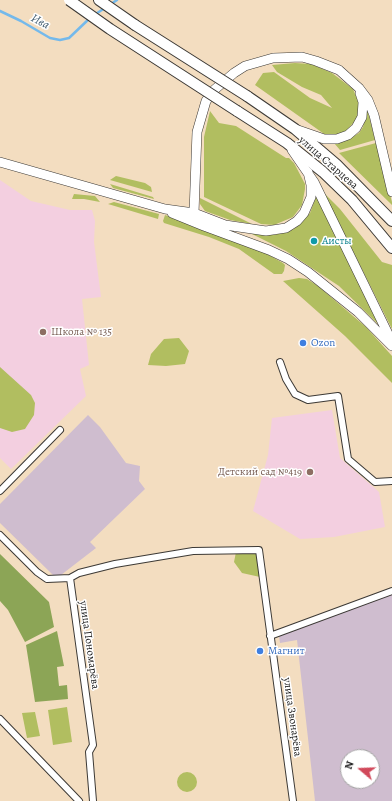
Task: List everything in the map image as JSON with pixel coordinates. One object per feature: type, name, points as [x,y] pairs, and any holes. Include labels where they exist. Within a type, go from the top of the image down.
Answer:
[{"type":"main road","name":"улица Старцева","points":[[69,0],[110,29],[287,143],[339,187],[371,221],[392,248]]},
{"type":"main road","name":"улица Старцева","points":[[103,2],[295,129],[336,164],[392,221]]},
{"type":"main road","points":[[204,226],[194,213],[197,132],[206,101],[223,81],[246,66],[260,60],[287,56],[302,57],[328,65],[353,81],[364,94],[374,114],[392,192]]},
{"type":"main road","points":[[295,129],[324,139],[332,140],[343,138],[353,132],[359,123],[363,110],[361,96],[353,81]]},
{"type":"main road","points":[[287,143],[308,172],[392,342]]},
{"type":"main road","points":[[0,162],[165,209],[204,226],[269,250],[308,272],[330,289],[358,312],[392,346]]},
{"type":"main road","points":[[165,209],[194,213],[225,225],[256,230],[273,231],[286,228],[301,217],[309,202],[311,186],[308,172]]},
{"type":"street","points":[[280,362],[286,379],[295,394],[308,400],[338,396],[348,459],[375,482],[392,481]]},
{"type":"street","points":[[0,491],[60,430]]},
{"type":"street","points":[[0,535],[37,572],[47,579],[70,578]]},
{"type":"street","name":"улица Звонарёва","points":[[70,578],[79,573],[115,564],[193,551],[259,550],[294,801]]},
{"type":"street","name":"улица Пономарёва","points":[[70,578],[93,745],[88,752],[93,801]]},
{"type":"street","points":[[270,636],[392,591]]},
{"type":"street","points":[[0,719],[79,801]]},
{"type":"shaded area","name":"Школа № 135","points":[[0,180],[31,201],[70,210],[92,210],[95,221],[94,242],[101,297],[82,299],[89,365],[80,369],[86,396],[11,469],[0,458]]},
{"type":"shaded area","name":"Детский сад №419","points":[[332,410],[340,458],[379,492],[385,527],[334,537],[300,539],[253,511],[268,455],[272,418]]},
{"type":"shaded area","points":[[88,415],[100,427],[126,463],[140,466],[139,481],[145,489],[90,542],[96,548],[61,575],[54,576],[0,523],[0,504]]},
{"type":"shaded area","points":[[392,594],[392,801],[315,801],[297,640],[280,643],[279,636]]},
{"type":"green space","points":[[295,63],[311,64],[332,73],[353,89],[359,103],[358,114],[355,121],[346,131],[336,135],[327,136],[255,85],[263,73],[274,72],[310,98],[332,108],[321,95],[302,87],[277,72],[272,65]]},
{"type":"green space","points":[[210,111],[219,123],[236,126],[286,158],[289,158],[294,163],[305,184],[305,189],[302,205],[293,217],[274,225],[261,224],[204,197],[204,137]]},
{"type":"green space","points":[[366,111],[368,112],[375,140],[340,150],[334,143],[347,140],[359,133],[363,127]]},
{"type":"green space","points":[[376,143],[392,202],[392,205],[339,153]]},
{"type":"green space","points":[[116,176],[145,183],[151,187],[152,192],[110,180]]},
{"type":"green space","points":[[110,184],[153,197],[154,199],[113,188]]},
{"type":"green space","points":[[323,192],[340,209],[382,262],[392,265],[392,329]]},
{"type":"green space","points":[[74,194],[95,196],[100,202],[84,199],[72,199]]},
{"type":"green space","points":[[317,194],[379,325],[339,286],[286,251],[248,232],[274,235],[294,229],[310,213]]},
{"type":"green space","points":[[200,198],[252,224],[230,220],[205,211],[200,204]]},
{"type":"green space","points":[[114,202],[159,214],[158,219],[108,204]]},
{"type":"green space","points":[[165,215],[260,250],[283,263],[285,265],[284,271],[282,274],[274,274],[239,249],[209,237],[164,223],[163,221]]},
{"type":"green space","points":[[299,278],[307,279],[318,286],[366,327],[392,356],[392,383],[345,336],[283,281]]},
{"type":"green space","points":[[179,338],[189,351],[185,364],[166,366],[148,365],[151,354],[164,339]]},
{"type":"green space","points":[[0,367],[31,395],[35,403],[34,415],[25,429],[12,432],[0,428]]},
{"type":"green space","points":[[236,552],[257,553],[260,577],[242,573],[234,562]]},
{"type":"green space","points":[[0,554],[49,602],[54,627],[25,642],[8,610],[0,601]]},
{"type":"green space","points":[[57,631],[64,666],[57,667],[59,686],[67,685],[68,699],[35,702],[26,645]]},
{"type":"green space","points":[[67,707],[72,742],[53,745],[48,710]]},
{"type":"green space","points":[[35,712],[40,736],[27,738],[22,713]]},
{"type":"green space","points":[[187,772],[194,775],[197,782],[194,789],[187,792],[180,789],[177,782],[180,775]]},
{"type":"waterway","points":[[111,4],[117,0]]},
{"type":"waterway","points":[[94,15],[105,8]]},
{"type":"waterway","name":"Ива","points":[[0,11],[50,38],[60,40],[69,38],[90,18]]},
{"type":"place","name":"Аисты","points":[[314,241]]},
{"type":"place","name":"Школа № 135","points":[[43,332]]},
{"type":"place","name":"Ozon","points":[[303,343]]},
{"type":"place","name":"Детский сад №419","points":[[310,472]]},
{"type":"place","name":"Магнит","points":[[260,651]]}]
